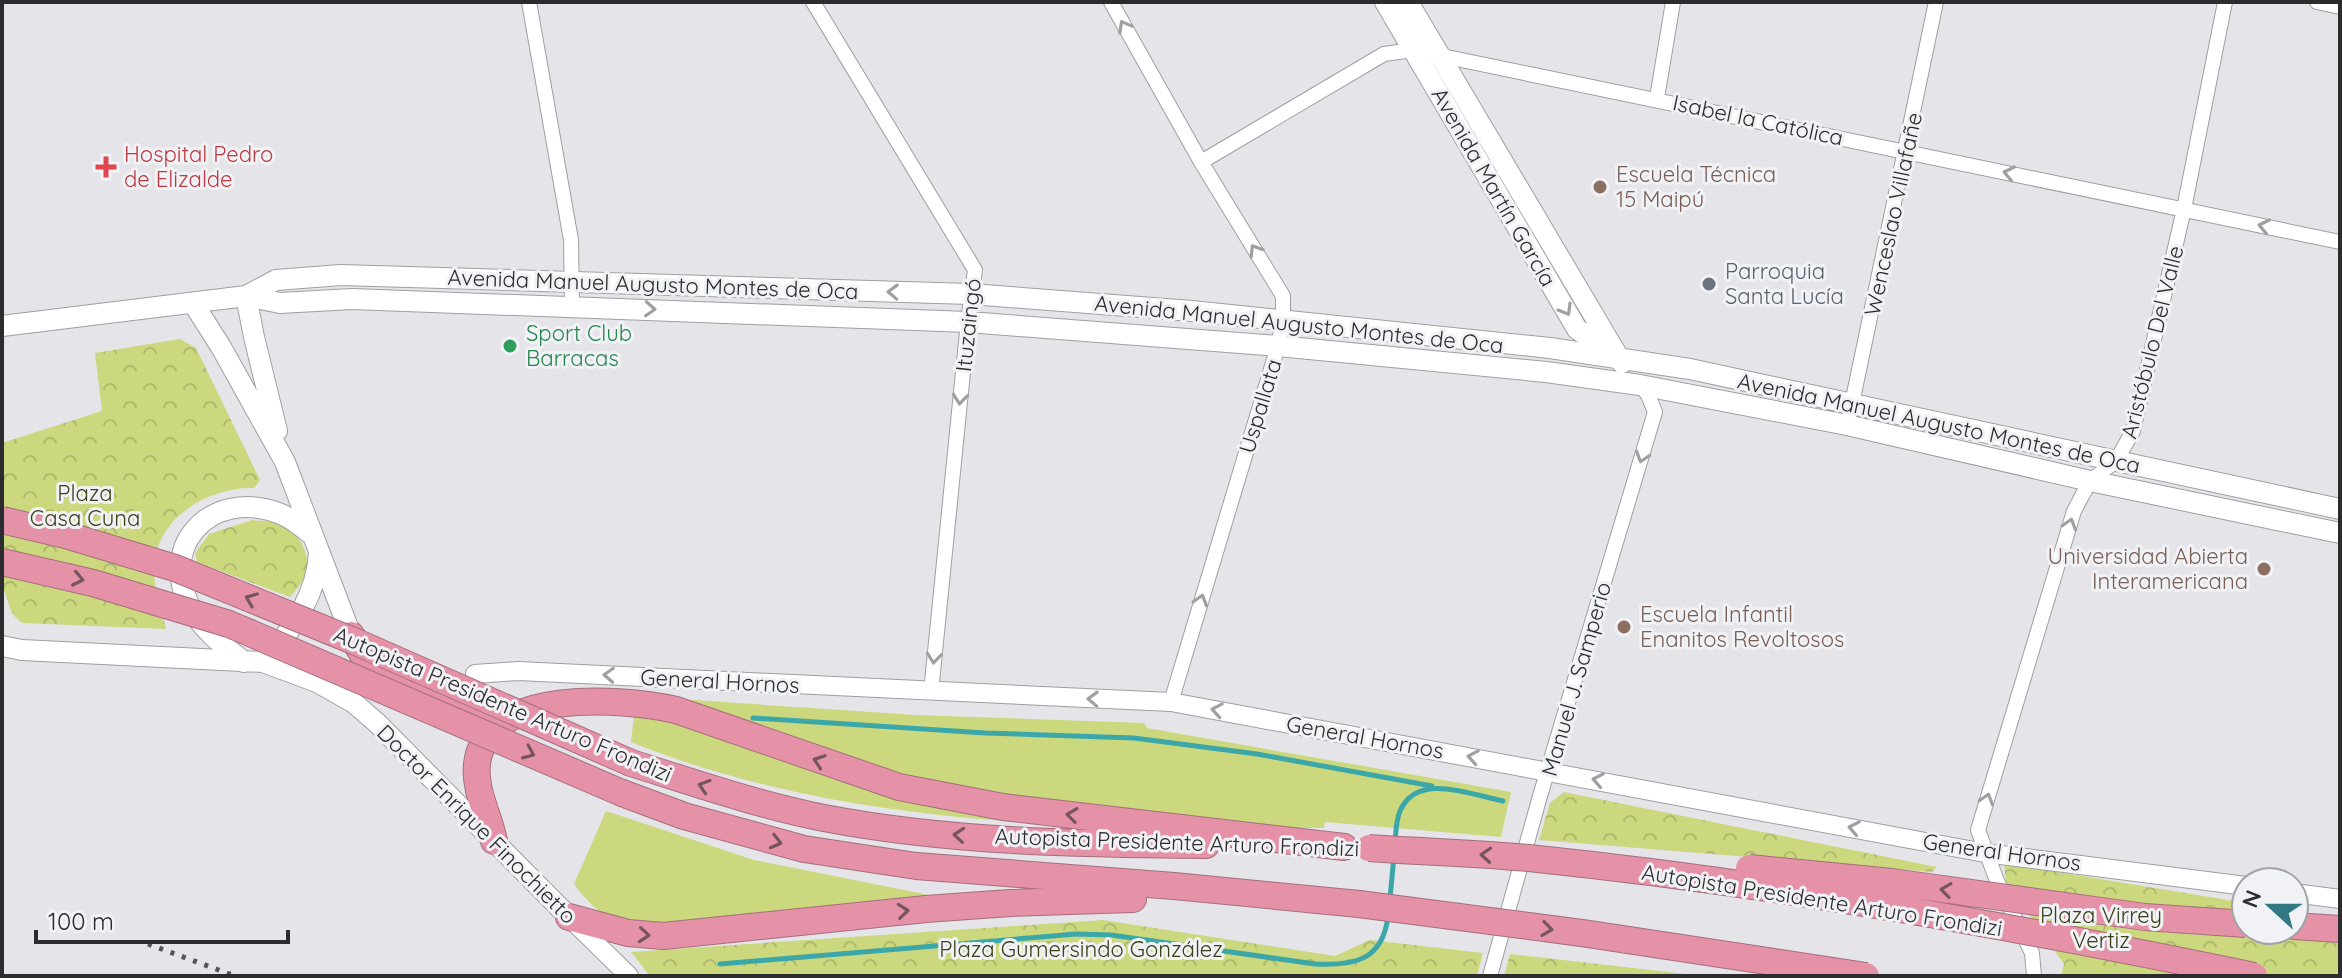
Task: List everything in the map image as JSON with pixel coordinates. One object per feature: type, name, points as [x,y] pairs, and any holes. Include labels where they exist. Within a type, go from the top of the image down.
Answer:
[{"type":"highway","name":"Autopista Presidente Arturo Frondizi","points":[[2,520],[66,535],[175,568],[371,648],[631,763],[754,802],[825,818],[903,830],[1096,844],[1356,848],[1536,859],[1825,896],[2254,976]]},
{"type":"highway","name":"Autopista Presidente Arturo Frondizi","points":[[2,562],[93,583],[229,624],[622,793],[684,816],[779,842],[916,866],[1359,904],[1595,935],[1866,976]]},
{"type":"highway","points":[[351,635],[376,674],[394,685],[468,706],[517,714]]},
{"type":"highway","points":[[494,841],[477,778],[477,761],[484,745],[499,725],[517,714],[582,701],[653,705],[704,718],[821,762],[899,787],[1003,807],[1356,848]]},
{"type":"highway","points":[[1536,859],[1605,856],[1722,865],[1892,882],[2145,917],[2230,923]]},
{"type":"highway","points":[[569,917],[628,933],[663,936],[1010,903],[1291,896]]},
{"type":"highway","points":[[2310,927],[2340,929]]},
{"type":"main road","name":"Avenida Martín García","points":[[1385,2],[1577,329],[1618,357]]},
{"type":"main road","name":"Avenida Martín García","points":[[1408,2],[1618,357],[1640,385]]},
{"type":"main road","name":"Avenida Manuel Augusto Montes de Oca","points":[[246,296],[276,280],[341,275],[971,294],[1283,320],[1618,357],[1690,369],[2340,509]]},
{"type":"main road","name":"Avenida Manuel Augusto Montes de Oca","points":[[2,326],[246,296],[280,303],[352,299],[968,322],[1278,346],[1546,372],[1640,385],[1847,425],[2090,481],[2340,533]]},
{"type":"main road","points":[[246,296],[285,462],[351,635]]},
{"type":"main road","points":[[193,303],[285,462]]},
{"type":"main road","points":[[2,646],[22,650],[254,662],[288,636],[300,615],[317,571],[317,544],[294,520],[255,508],[232,510],[207,518],[190,533],[180,561],[182,585],[194,614],[209,633],[254,662]]},
{"type":"main road","name":"Doctor Enrique Finochietto","points":[[254,662],[317,682],[354,703],[569,917]]},
{"type":"street","points":[[529,2],[571,240],[572,306]]},
{"type":"street","name":"Ituzaingó","points":[[813,2],[975,270],[931,692]]},
{"type":"street","name":"Uspallata","points":[[1111,2],[1201,162],[1283,296],[1278,346],[1171,702]]},
{"type":"street","points":[[1657,98],[1673,2]]},
{"type":"street","name":"Wenceslao Villafañe","points":[[1847,425],[1936,2]]},
{"type":"street","name":"Aristóbulo Del Valle","points":[[2034,976],[2032,953],[1985,853],[1978,830],[2074,511],[2090,481],[2116,461],[2133,431],[2184,209],[2225,2]]},
{"type":"street","points":[[2317,2],[2340,7]]},
{"type":"street","name":"Isabel la Católica","points":[[1201,162],[1384,54],[1413,50],[1657,98],[2340,242]]},
{"type":"street","name":"Manuel J. Samperio","points":[[1490,976],[1655,412],[1640,385]]},
{"type":"street","name":"General Hornos","points":[[475,674],[518,671],[1171,702],[1985,853],[2230,884]]},
{"type":"street","points":[[2310,895],[2340,899]]},
{"type":"street","name":"Doctor Enrique Finochietto","points":[[569,917],[629,976]]},
{"type":"green space","name":"Plaza Casa Cuna","points":[[180,339],[196,348],[260,480],[254,488],[218,493],[185,510],[162,538],[154,574],[166,629],[22,623],[12,614],[2,584],[2,443],[102,411],[95,353]]},
{"type":"green space","name":"Plaza Casa Cuna","points":[[252,520],[285,526],[296,535],[304,548],[306,573],[290,597],[197,562],[195,553],[209,534]]},
{"type":"green space","points":[[663,698],[916,715],[1144,723],[1147,728],[1511,792],[1501,837],[1325,822],[1324,828],[1287,828],[1013,798],[884,773]]},
{"type":"green space","points":[[634,715],[661,715],[1054,824],[893,809],[839,801],[734,777],[631,742]]},
{"type":"green space","points":[[1564,792],[1937,867],[1932,872],[1539,840],[1550,803]]},
{"type":"green space","points":[[606,811],[754,860],[939,897],[661,927],[622,921],[602,913],[574,884]]},
{"type":"green space","name":"Plaza Virrey Vertiz","points":[[2004,863],[2230,900],[2230,946],[2310,946],[2310,914],[2340,919],[2340,976],[2061,976],[2064,964],[2006,882]]},
{"type":"green space","name":"Plaza Gumersindo González","points":[[1103,920],[1335,956],[1370,940],[1483,953],[1477,976],[650,976],[631,952]]},
{"type":"green space","points":[[1510,954],[1703,976],[1504,976]]},
{"type":"waterway","points":[[753,718],[985,733],[1134,738],[1257,754],[1432,786]]},
{"type":"waterway","points":[[1395,842],[1400,811],[1408,799],[1419,792],[1446,789],[1503,801]]},
{"type":"waterway","points":[[1390,898],[1394,856]]},
{"type":"waterway","points":[[720,964],[1076,934],[1111,935],[1315,964],[1342,964],[1364,958],[1373,951],[1380,943],[1388,916]]},
{"type":"railway","points":[[148,944],[235,976]]},
{"type":"place","name":"Hospital Pedro de Elizalde","points":[[106,167]]},
{"type":"place","name":"Escuela Técnica 15 Maipú","points":[[1600,187]]},
{"type":"place","name":"Parroquia Santa Lucía","points":[[1709,284]]},
{"type":"place","name":"Sport Club Barracas","points":[[510,346]]},
{"type":"place","name":"Universidad Abierta Interamericana","points":[[2264,569]]},
{"type":"place","name":"Escuela Infantil Enanitos Revoltosos","points":[[1624,627]]}]
